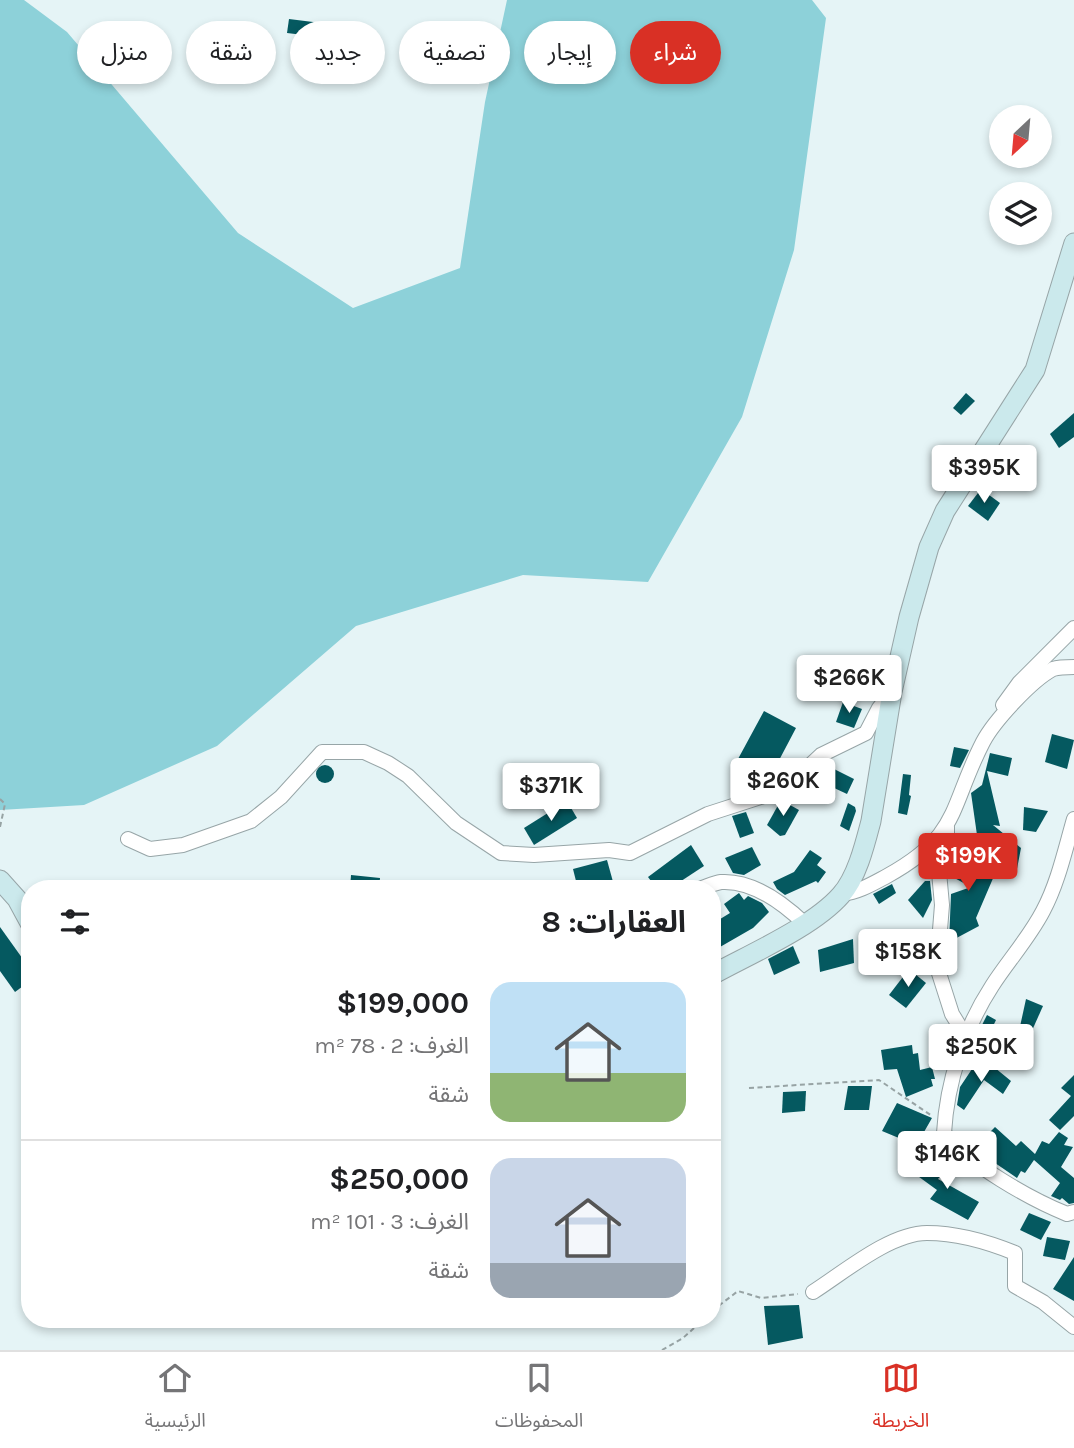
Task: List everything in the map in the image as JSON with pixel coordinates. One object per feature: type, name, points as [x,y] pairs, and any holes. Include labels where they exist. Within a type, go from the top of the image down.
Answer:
[{"type":"main road","points":[[721,970],[804,923],[842,894],[866,841],[892,692],[929,547],[945,511],[1035,370],[1074,243]]},
{"type":"main road","points":[[0,880],[21,904]]},
{"type":"street","points":[[842,894],[854,893],[898,870],[934,844],[947,827],[998,712],[1019,683],[1074,628]]},
{"type":"street","points":[[992,728],[1024,693],[1054,669],[1074,667]]},
{"type":"street","points":[[128,839],[150,849],[183,845],[251,821],[281,797],[323,752],[364,752],[408,776],[447,817],[501,853],[534,855],[609,850],[630,853],[708,814],[785,789],[821,755],[866,733],[879,708],[892,692]]},
{"type":"street","points":[[1074,819],[1050,898],[1035,925],[992,987],[965,1035],[944,1125],[944,1133],[962,1153],[1040,1203],[1067,1214],[1074,1212]]},
{"type":"street","points":[[947,827],[947,846],[939,872],[942,905],[937,967],[952,1014],[965,1035]]},
{"type":"street","points":[[721,882],[752,889],[778,900],[804,923]]},
{"type":"street","points":[[813,1293],[869,1255],[901,1239],[925,1233],[987,1241],[1015,1253],[1015,1286],[1043,1302],[1074,1327]]},
{"type":"path","points":[[0,799],[5,804],[0,827]]},
{"type":"path","points":[[749,1088],[879,1080],[944,1125]]},
{"type":"path","points":[[721,1304],[738,1291],[761,1298],[813,1293]]},
{"type":"path","points":[[662,1350],[694,1328]]},
{"type":"shaded area","points":[[0,0],[24,0],[67,32],[77,44],[77,84],[111,84],[238,233],[353,308],[460,268],[489,84],[510,84],[510,21],[502,21],[507,0],[812,0],[826,18],[794,250],[742,417],[648,582],[523,575],[356,626],[217,746],[84,805],[0,810]]},
{"type":"building","points":[[289,19],[305,21],[290,21],[290,33],[287,33]]},
{"type":"building","points":[[966,393],[975,401],[961,415],[953,408]]},
{"type":"building","points":[[1074,413],[1074,437],[1059,448],[1050,434]]},
{"type":"building","points":[[981,489],[1000,503],[988,521],[968,506]]},
{"type":"building","points":[[868,664],[884,673],[871,697],[855,689]]},
{"type":"building","points":[[843,702],[862,709],[854,728],[836,722]]},
{"type":"building","points":[[764,711],[796,728],[766,785],[752,780],[750,785],[741,780],[749,765],[738,759]]},
{"type":"building","points":[[1052,734],[1074,740],[1067,769],[1045,762]]},
{"type":"building","points":[[954,747],[969,750],[960,768],[950,766]]},
{"type":"building","points":[[990,753],[1012,758],[1008,776],[987,771],[1000,826],[993,825],[1021,848],[1016,874],[1003,869],[1002,849],[956,849],[957,834],[978,842],[971,793],[982,785]]},
{"type":"building","points":[[321,765],[329,765],[334,774],[332,781],[321,783],[316,778],[316,770]]},
{"type":"building","points":[[830,767],[854,779],[847,794],[832,787]]},
{"type":"building","points":[[903,774],[911,775],[907,815],[898,813]]},
{"type":"building","points":[[781,800],[799,810],[785,835],[780,836],[767,825]]},
{"type":"building","points":[[567,801],[577,818],[534,845],[524,828]]},
{"type":"building","points":[[848,803],[855,807],[856,811],[849,831],[840,826]]},
{"type":"building","points":[[1024,807],[1048,811],[1036,832],[1023,830]]},
{"type":"building","points":[[746,812],[754,833],[740,838],[732,816]]},
{"type":"building","points":[[691,845],[704,866],[683,880],[650,880],[648,877]]},
{"type":"building","points":[[752,847],[761,865],[744,875],[733,873],[725,858]]},
{"type":"building","points":[[810,850],[822,858],[817,865],[826,872],[818,883],[816,881],[785,895],[773,882],[794,872]]},
{"type":"building","points":[[955,851],[997,869],[976,918],[979,926],[949,942],[951,894],[971,887],[949,875]]},
{"type":"building","points":[[607,860],[613,880],[576,880],[573,869]]},
{"type":"building","points":[[351,875],[380,878],[380,880],[351,880]]},
{"type":"building","points":[[925,881],[930,881],[932,900],[923,918],[908,900]]},
{"type":"building","points":[[892,884],[896,893],[879,904],[873,894]]},
{"type":"building","points":[[739,893],[744,900],[748,896],[762,903],[769,912],[753,928],[721,946],[721,918],[730,913],[724,904]]},
{"type":"building","points":[[0,927],[21,956],[21,988],[15,992],[0,971]]},
{"type":"building","points":[[853,939],[854,963],[820,972],[818,950]]},
{"type":"building","points":[[793,946],[800,963],[774,975],[768,959]]},
{"type":"building","points":[[909,969],[926,983],[906,1008],[889,995]]},
{"type":"building","points":[[1026,999],[1043,1006],[1030,1035],[1019,1031]]},
{"type":"building","points":[[987,1015],[996,1020],[984,1045],[974,1041]]},
{"type":"building","points":[[912,1045],[913,1054],[918,1053],[920,1070],[932,1067],[935,1079],[931,1079],[933,1086],[906,1097],[897,1069],[884,1070],[881,1050]]},
{"type":"building","points":[[989,1063],[1011,1081],[1003,1094],[984,1080],[964,1110],[957,1105],[960,1087],[974,1066],[983,1072]]},
{"type":"building","points":[[1074,1075],[1074,1116],[1060,1130],[1049,1120],[1071,1096],[1061,1088]]},
{"type":"building","points":[[848,1086],[872,1086],[869,1110],[844,1110]]},
{"type":"building","points":[[806,1091],[805,1111],[782,1113],[783,1092]]},
{"type":"building","points":[[897,1103],[932,1118],[920,1139],[909,1135],[906,1141],[882,1131]]},
{"type":"building","points":[[995,1127],[1016,1146],[1021,1141],[1035,1154],[1042,1141],[1049,1144],[1059,1132],[1068,1138],[1064,1145],[1073,1147],[1061,1167],[1074,1178],[1074,1203],[1069,1204],[1062,1198],[1060,1200],[1051,1196],[1060,1183],[1034,1160],[1025,1173],[1021,1171],[1017,1178],[979,1152],[980,1142]]},
{"type":"building","points":[[931,1158],[947,1168],[938,1179],[979,1202],[968,1220],[930,1199],[937,1190],[915,1174]]},
{"type":"building","points":[[1029,1213],[1051,1222],[1041,1240],[1020,1230]]},
{"type":"building","points":[[1047,1237],[1070,1241],[1065,1260],[1043,1256]]},
{"type":"building","points":[[1074,1257],[1074,1301],[1053,1289]]},
{"type":"building","points":[[799,1305],[803,1338],[768,1345],[764,1306]]}]
